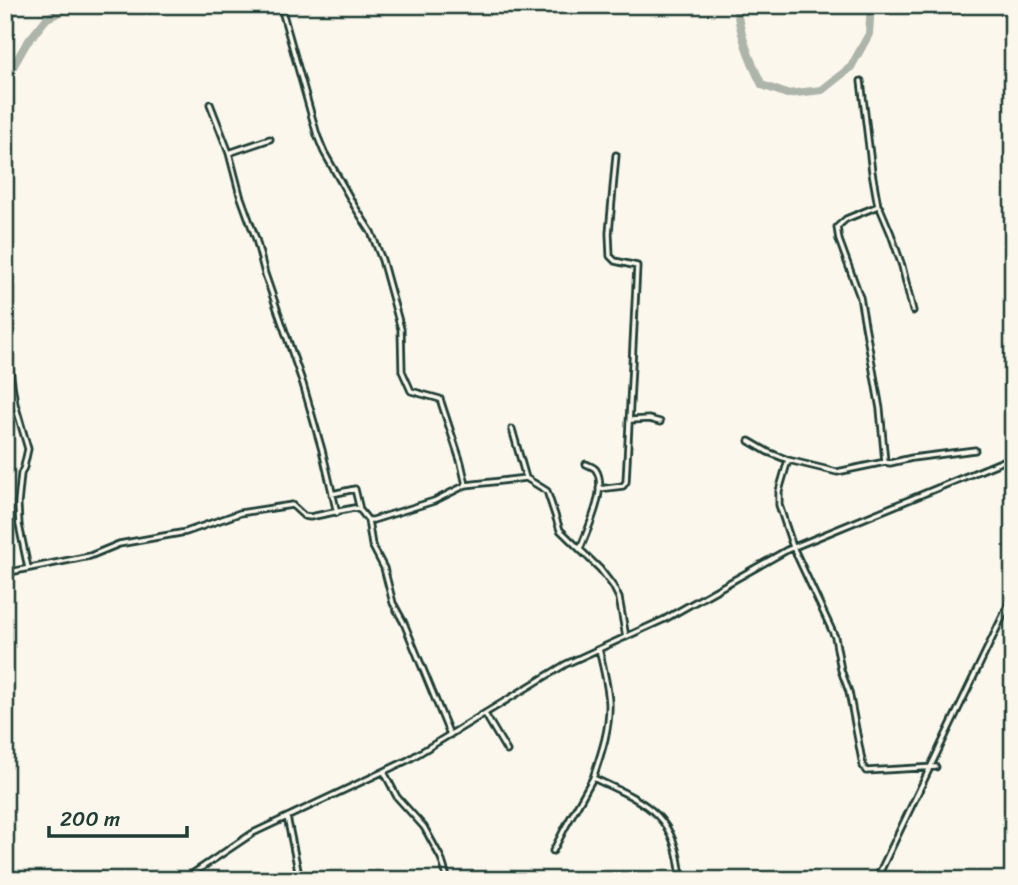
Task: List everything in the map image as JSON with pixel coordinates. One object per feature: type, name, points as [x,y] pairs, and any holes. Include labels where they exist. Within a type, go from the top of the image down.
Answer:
[{"type":"street","points":[[281,8],[317,135],[348,196],[371,232],[382,260],[401,329],[402,370],[411,391],[440,399],[466,485]]},
{"type":"street","points":[[861,81],[878,206],[891,234],[913,311]]},
{"type":"street","points":[[210,104],[229,153],[265,274],[314,418],[337,513]]},
{"type":"street","points":[[229,153],[270,139]]},
{"type":"street","points":[[599,489],[622,486],[626,482],[631,420],[637,266],[615,261],[610,256],[609,233],[616,155]]},
{"type":"street","points":[[878,206],[846,219],[837,228],[860,297],[880,409],[885,462]]},
{"type":"street","points":[[5,338],[15,404],[28,449],[20,474],[18,504],[19,525],[28,568]]},
{"type":"street","points":[[631,420],[649,419],[660,422]]},
{"type":"street","points":[[512,429],[526,478]]},
{"type":"street","points":[[749,441],[788,460],[837,472],[885,462],[975,450]]},
{"type":"street","points":[[183,880],[253,833],[408,760],[566,664],[665,619],[793,547],[1013,457]]},
{"type":"street","points":[[788,460],[779,492],[779,505],[793,547],[835,637],[863,766],[866,771],[936,767]]},
{"type":"street","points":[[580,549],[594,517],[599,489],[595,468],[586,464]]},
{"type":"street","points":[[368,520],[434,501],[466,485],[526,478],[547,491],[560,530],[600,569],[613,586],[619,598],[626,637]]},
{"type":"street","points":[[332,494],[355,489],[360,510],[368,520],[372,545],[384,568],[393,603],[404,623],[450,735]]},
{"type":"street","points":[[5,573],[90,556],[120,544],[186,532],[240,513],[292,505],[304,516],[310,517],[354,508],[360,510]]},
{"type":"street","points":[[876,880],[1013,595]]},
{"type":"street","points":[[553,851],[593,778],[604,743],[609,706],[599,649]]},
{"type":"street","points":[[485,714],[507,751]]},
{"type":"street","points":[[384,772],[397,797],[424,827],[441,858],[448,880]]},
{"type":"street","points":[[593,778],[637,799],[653,810],[672,840],[680,861],[681,880]]},
{"type":"street","points":[[287,817],[300,880]]},
{"type":"waterway","points":[[5,81],[26,44],[47,18],[75,5]]},
{"type":"waterway","points":[[736,5],[746,46],[762,85],[787,94],[822,90],[851,67],[869,34],[871,5]]}]
